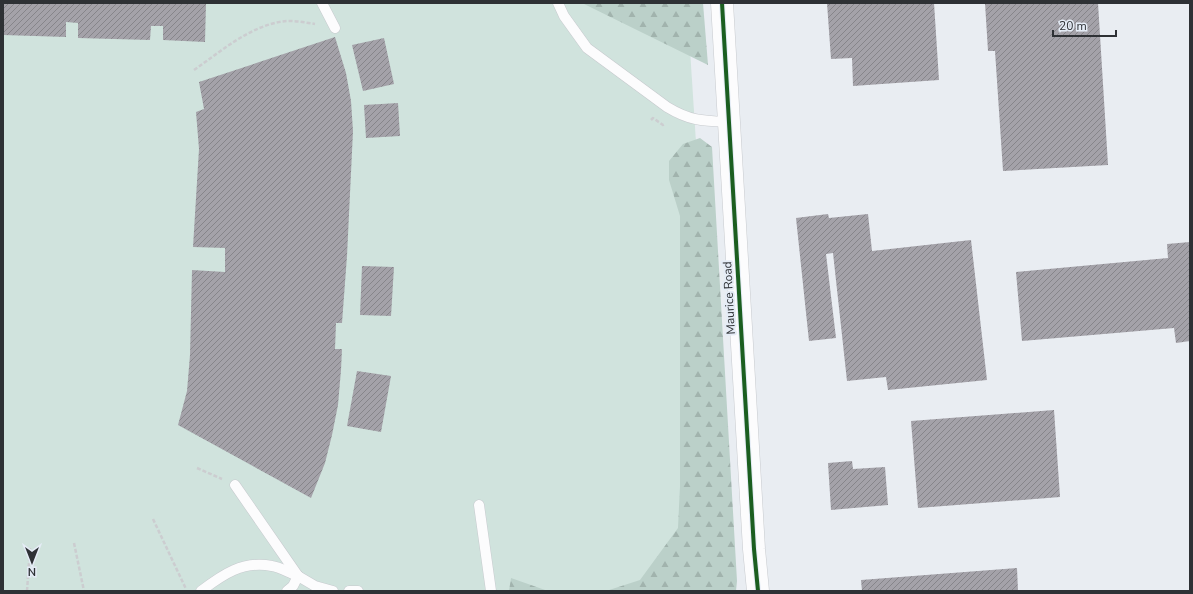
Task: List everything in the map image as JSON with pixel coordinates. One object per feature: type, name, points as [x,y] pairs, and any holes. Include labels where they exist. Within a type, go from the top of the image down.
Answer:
[{"type":"street","name":"Maurice Road","points":[[722,3],[754,548],[758,591]]},
{"type":"lane","points":[[322,3],[335,28]]},
{"type":"lane","points":[[558,3],[564,16],[587,48],[667,107],[694,120],[729,122]]},
{"type":"lane","points":[[235,485],[298,576]]},
{"type":"lane","points":[[480,505],[491,591]]},
{"type":"lane","points":[[200,591],[239,567],[259,565],[272,566],[298,576],[315,586],[333,591]]},
{"type":"lane","points":[[287,591],[293,586],[298,576]]},
{"type":"lane","points":[[349,591],[358,591]]},
{"type":"path","points":[[194,70],[246,34],[275,23],[298,21],[335,28]]},
{"type":"path","points":[[197,468],[235,485]]},
{"type":"path","points":[[153,519],[187,591]]},
{"type":"path","points":[[74,543],[84,591]]},
{"type":"path","points":[[28,591],[30,548]]},
{"type":"shaded area","points":[[3,3],[687,3],[725,591],[3,591]]},
{"type":"green space","points":[[582,3],[703,3],[708,65]]},
{"type":"green space","points":[[700,138],[712,147],[737,581],[736,591],[606,591],[640,580],[678,528],[680,486],[680,216],[669,180],[669,161],[683,144]]},
{"type":"green space","points":[[511,578],[548,591],[509,591]]},
{"type":"building","points":[[3,3],[206,3],[205,42],[163,40],[163,26],[151,26],[150,40],[78,38],[78,23],[66,22],[66,37],[3,35]]},
{"type":"building","points":[[827,3],[934,3],[939,80],[853,86],[852,58],[831,59]]},
{"type":"building","points":[[985,3],[1098,3],[1108,165],[1003,171],[995,51],[988,51]]},
{"type":"building","points":[[335,37],[346,73],[351,101],[353,131],[347,256],[342,323],[336,323],[335,349],[342,349],[338,405],[325,463],[311,498],[178,425],[187,391],[190,355],[192,270],[225,272],[225,248],[193,247],[199,149],[196,112],[204,109],[199,82]]},
{"type":"building","points":[[384,38],[394,84],[363,91],[352,45]]},
{"type":"building","points":[[398,103],[400,136],[366,138],[364,105]]},
{"type":"building","points":[[828,214],[829,218],[868,214],[872,251],[971,240],[987,380],[888,390],[886,377],[847,381],[833,253],[826,254],[836,338],[809,341],[796,218]]},
{"type":"building","points":[[1190,242],[1190,341],[1176,343],[1174,328],[1022,341],[1016,272],[1168,258],[1167,244]]},
{"type":"building","points":[[362,266],[394,267],[391,316],[360,315]]},
{"type":"building","points":[[357,371],[391,376],[381,432],[347,426]]},
{"type":"building","points":[[1054,410],[1060,497],[918,508],[911,421]]},
{"type":"building","points":[[852,461],[853,469],[885,467],[888,505],[831,510],[828,463]]},
{"type":"building","points":[[1017,568],[1018,591],[862,591],[861,580]]},
{"type":"cycle path","points":[[722,3],[754,549],[758,591]]}]
